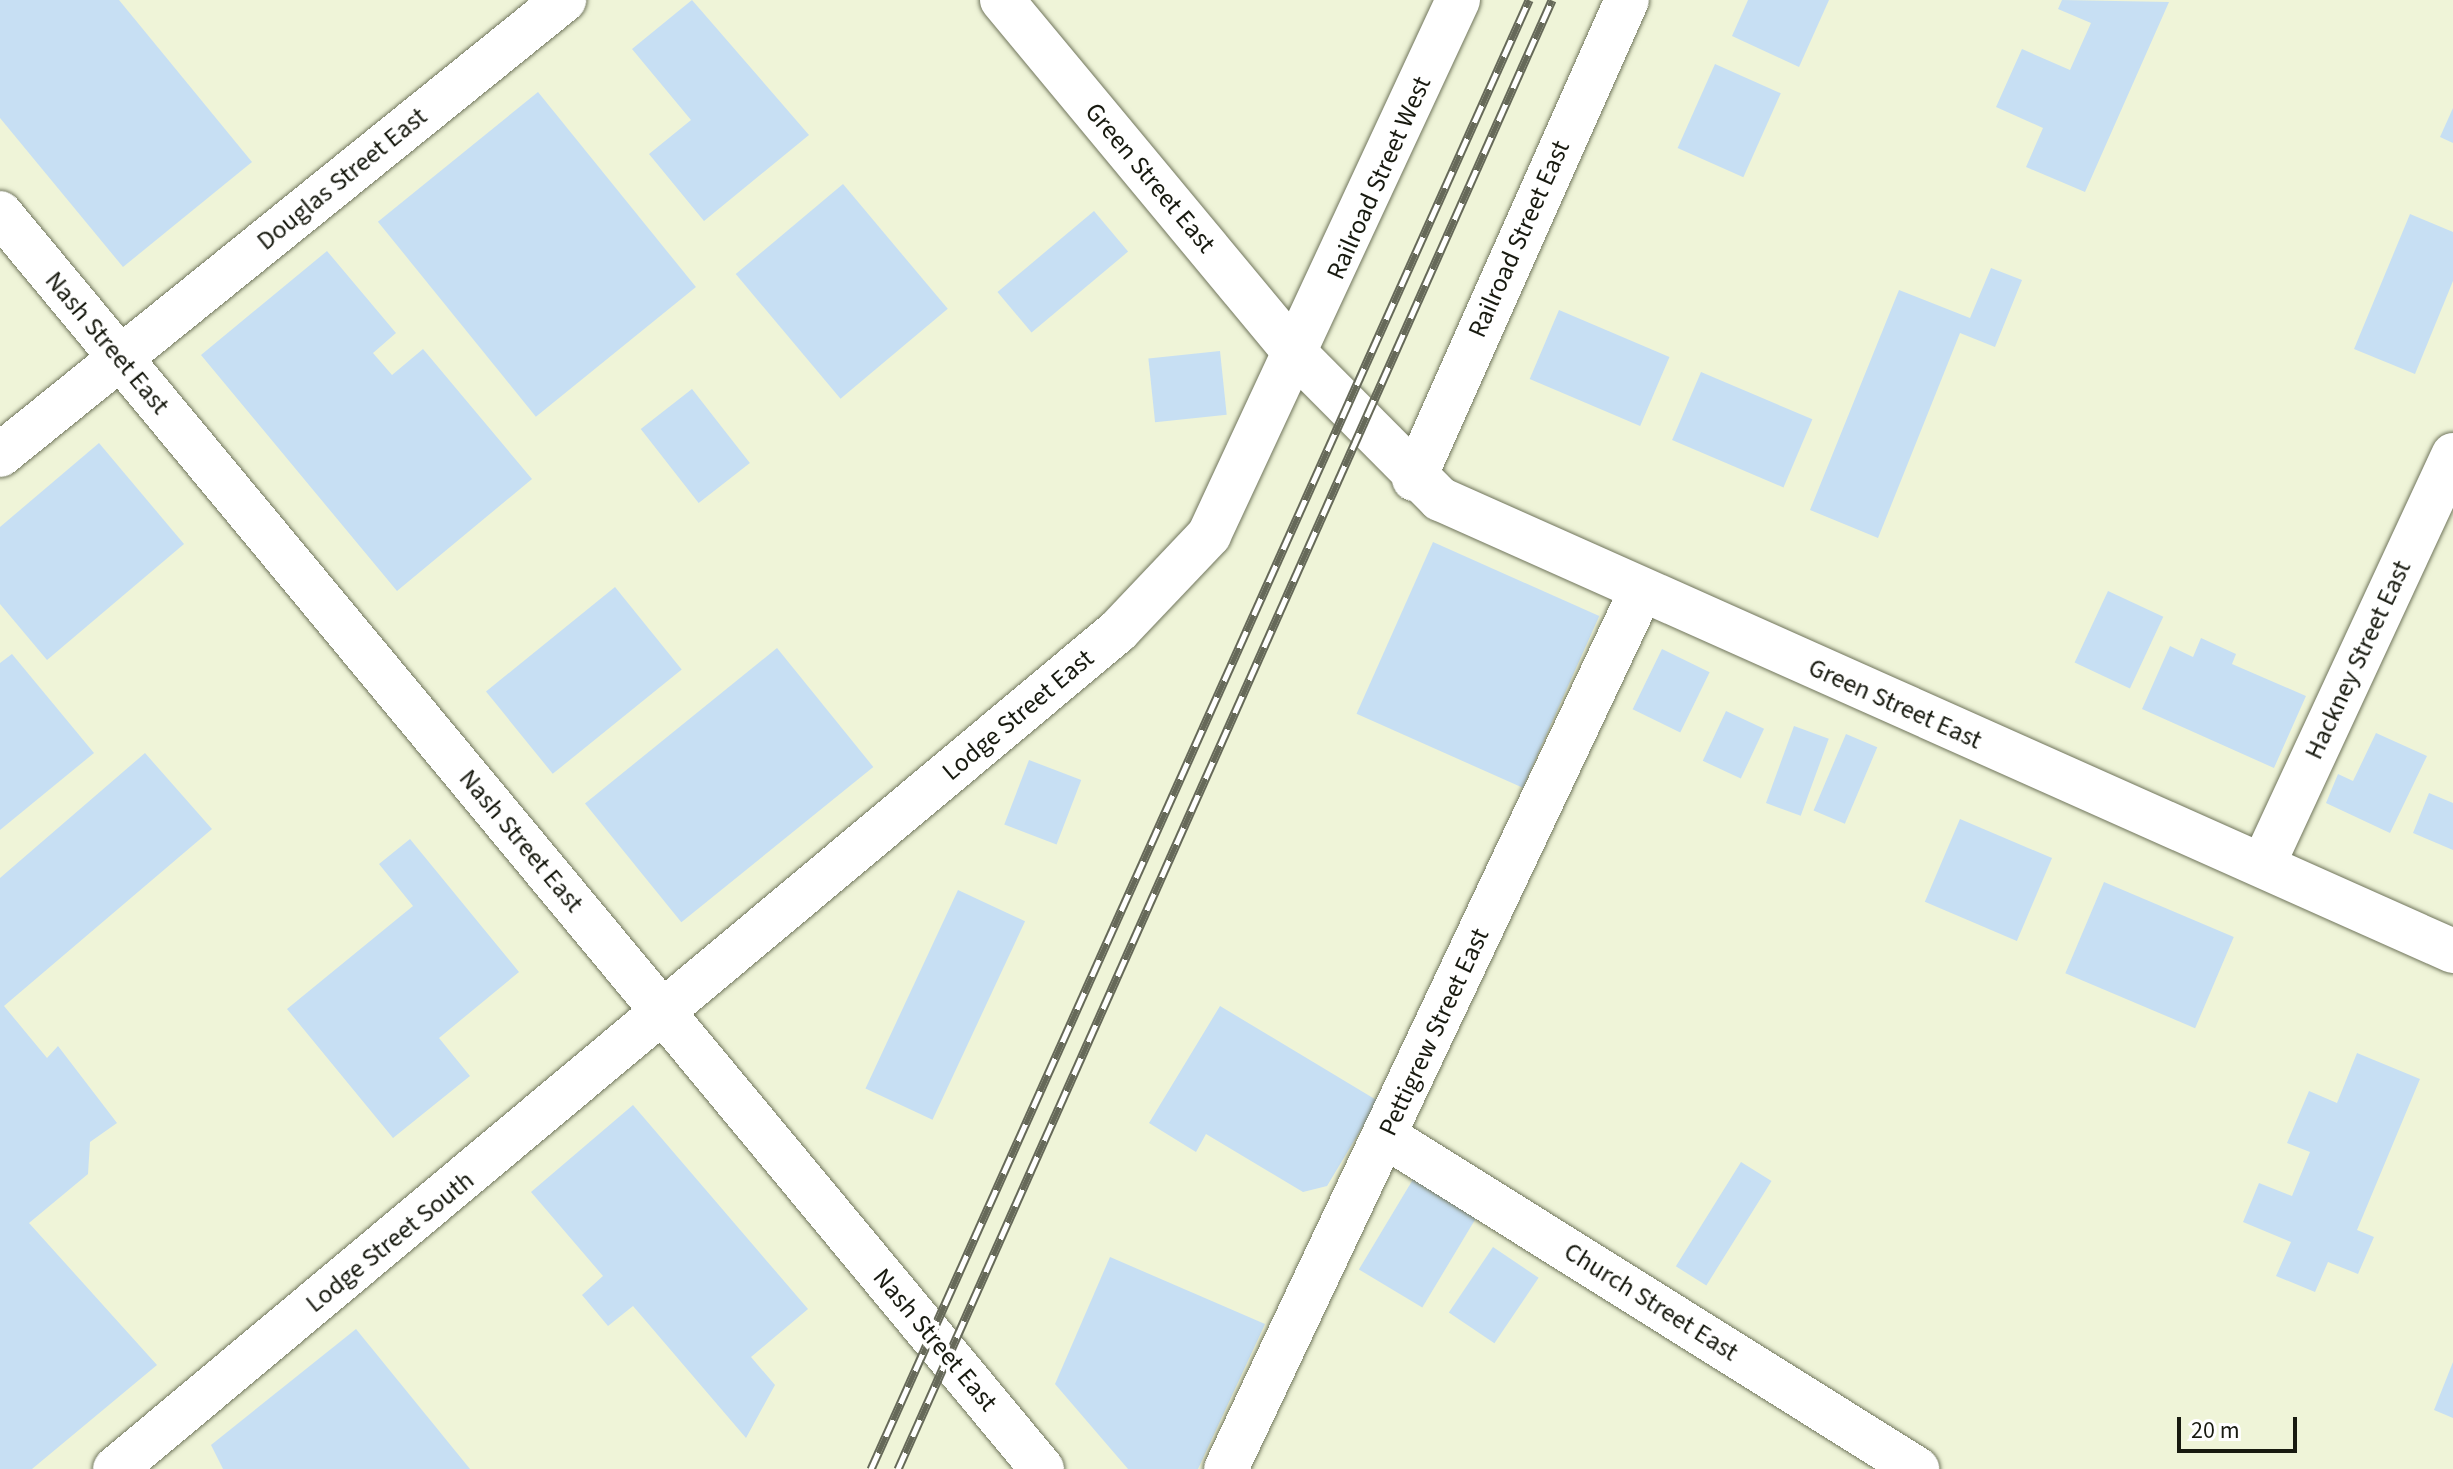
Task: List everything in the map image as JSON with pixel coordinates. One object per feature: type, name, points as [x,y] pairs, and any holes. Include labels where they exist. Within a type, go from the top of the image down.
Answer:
[{"type":"street","name":"Douglas Street East","points":[[0,455],[564,0]]},
{"type":"street","name":"Green Street East","points":[[1002,0],[1298,356],[1359,424],[1414,479],[1440,499],[1640,593],[2453,951]]},
{"type":"street","name":"Railroad Street West","points":[[1298,356],[1458,0]]},
{"type":"street","name":"Railroad Street East","points":[[1414,479],[1627,0]]},
{"type":"street","name":"Nash Street East","points":[[0,213],[1042,1469]]},
{"type":"street","name":"Lodge Street East","points":[[666,1016],[1119,630],[1209,535],[1298,356]]},
{"type":"street","name":"Hackney Street East","points":[[2263,865],[2453,455]]},
{"type":"street","name":"Pettigrew Street East","points":[[1235,1466],[1385,1136],[1640,593]]},
{"type":"street","name":"Lodge Street South","points":[[115,1469],[666,1016]]},
{"type":"street","name":"Church Street East","points":[[1385,1136],[1917,1469]]},
{"type":"building","points":[[0,0],[119,0],[252,162],[123,267],[0,118]]},
{"type":"building","points":[[692,0],[809,135],[704,221],[649,154],[691,120],[632,49]]},
{"type":"building","points":[[1748,0],[1829,0],[1799,67],[1732,36]]},
{"type":"building","points":[[2062,0],[2169,2],[2085,192],[2026,167],[2043,128],[1996,107],[2022,49],[2070,70],[2091,23],[2058,9]]},
{"type":"building","points":[[1715,64],[1781,93],[1743,177],[1678,148]]},
{"type":"building","points":[[538,92],[696,287],[536,417],[378,222]]},
{"type":"building","points":[[2453,108],[2453,143],[2440,137]]},
{"type":"building","points":[[843,184],[948,309],[841,399],[736,274]]},
{"type":"building","points":[[1094,211],[1128,252],[1032,333],[997,292]]},
{"type":"building","points":[[2410,214],[2453,232],[2453,281],[2415,374],[2354,349]]},
{"type":"building","points":[[327,251],[396,333],[373,353],[392,375],[423,349],[532,479],[397,591],[201,355]]},
{"type":"building","points":[[1991,268],[2022,280],[1995,347],[1960,333],[1878,538],[1810,510],[1899,290],[1970,318]]},
{"type":"building","points":[[1559,310],[1669,357],[1640,426],[1530,379]]},
{"type":"building","points":[[1220,351],[1227,415],[1155,422],[1148,359]]},
{"type":"building","points":[[1701,372],[1812,419],[1783,487],[1672,440]]},
{"type":"building","points":[[692,389],[750,463],[699,503],[641,429]]},
{"type":"building","points":[[99,443],[184,544],[47,660],[0,604],[0,527]]},
{"type":"building","points":[[1433,542],[1599,616],[1523,788],[1357,714]]},
{"type":"building","points":[[615,587],[682,669],[553,774],[486,691]]},
{"type":"building","points":[[2108,591],[2163,617],[2130,688],[2075,663]]},
{"type":"building","points":[[2201,638],[2236,654],[2232,664],[2306,696],[2274,768],[2142,709],[2170,646],[2193,657]]},
{"type":"building","points":[[777,648],[873,767],[681,922],[585,803]]},
{"type":"building","points":[[1662,649],[1710,672],[1680,732],[1633,709]]},
{"type":"building","points":[[12,654],[94,753],[0,830],[0,663]]},
{"type":"building","points":[[1726,711],[1764,729],[1741,779],[1703,761]]},
{"type":"building","points":[[1794,726],[1829,739],[1801,816],[1766,803]]},
{"type":"building","points":[[2376,733],[2427,756],[2390,833],[2326,803],[2338,774],[2353,781]]},
{"type":"building","points":[[1846,734],[1877,747],[1845,824],[1814,810]]},
{"type":"building","points":[[145,753],[212,829],[4,1006],[47,1058],[58,1046],[117,1123],[90,1142],[88,1174],[29,1223],[157,1365],[32,1469],[0,1469],[0,878]]},
{"type":"building","points":[[1029,760],[1081,780],[1057,844],[1004,824]]},
{"type":"building","points":[[2429,793],[2453,803],[2453,850],[2413,833]]},
{"type":"building","points":[[1960,819],[2052,858],[2017,941],[1925,902]]},
{"type":"building","points":[[410,839],[519,972],[439,1038],[470,1076],[393,1138],[287,1009],[413,906],[379,864]]},
{"type":"building","points":[[2104,882],[2234,937],[2195,1028],[2065,973]]},
{"type":"building","points":[[958,890],[1025,921],[933,1120],[865,1088]]},
{"type":"building","points":[[1220,1006],[1378,1101],[1327,1186],[1303,1192],[1206,1134],[1196,1152],[1149,1123]]},
{"type":"building","points":[[2357,1053],[2420,1079],[2357,1230],[2374,1237],[2358,1274],[2328,1262],[2315,1292],[2276,1276],[2291,1242],[2243,1222],[2259,1183],[2292,1196],[2310,1152],[2287,1143],[2309,1091],[2337,1103]]},
{"type":"building","points":[[633,1105],[808,1309],[751,1357],[775,1385],[746,1438],[633,1306],[608,1326],[582,1295],[603,1276],[531,1192]]},
{"type":"building","points":[[1741,1162],[1772,1181],[1706,1285],[1676,1266]]},
{"type":"building","points":[[1415,1176],[1478,1214],[1422,1308],[1359,1269]]},
{"type":"building","points":[[1493,1247],[1539,1278],[1494,1343],[1449,1312]]},
{"type":"building","points":[[1110,1257],[1265,1324],[1198,1469],[1128,1469],[1055,1384]]},
{"type":"building","points":[[356,1329],[470,1469],[223,1469],[211,1445]]},
{"type":"building","points":[[2453,1362],[2453,1418],[2434,1410]]},
{"type":"railway","points":[[871,1469],[1529,0]]},
{"type":"railway","points":[[898,1469],[1552,0]]}]
